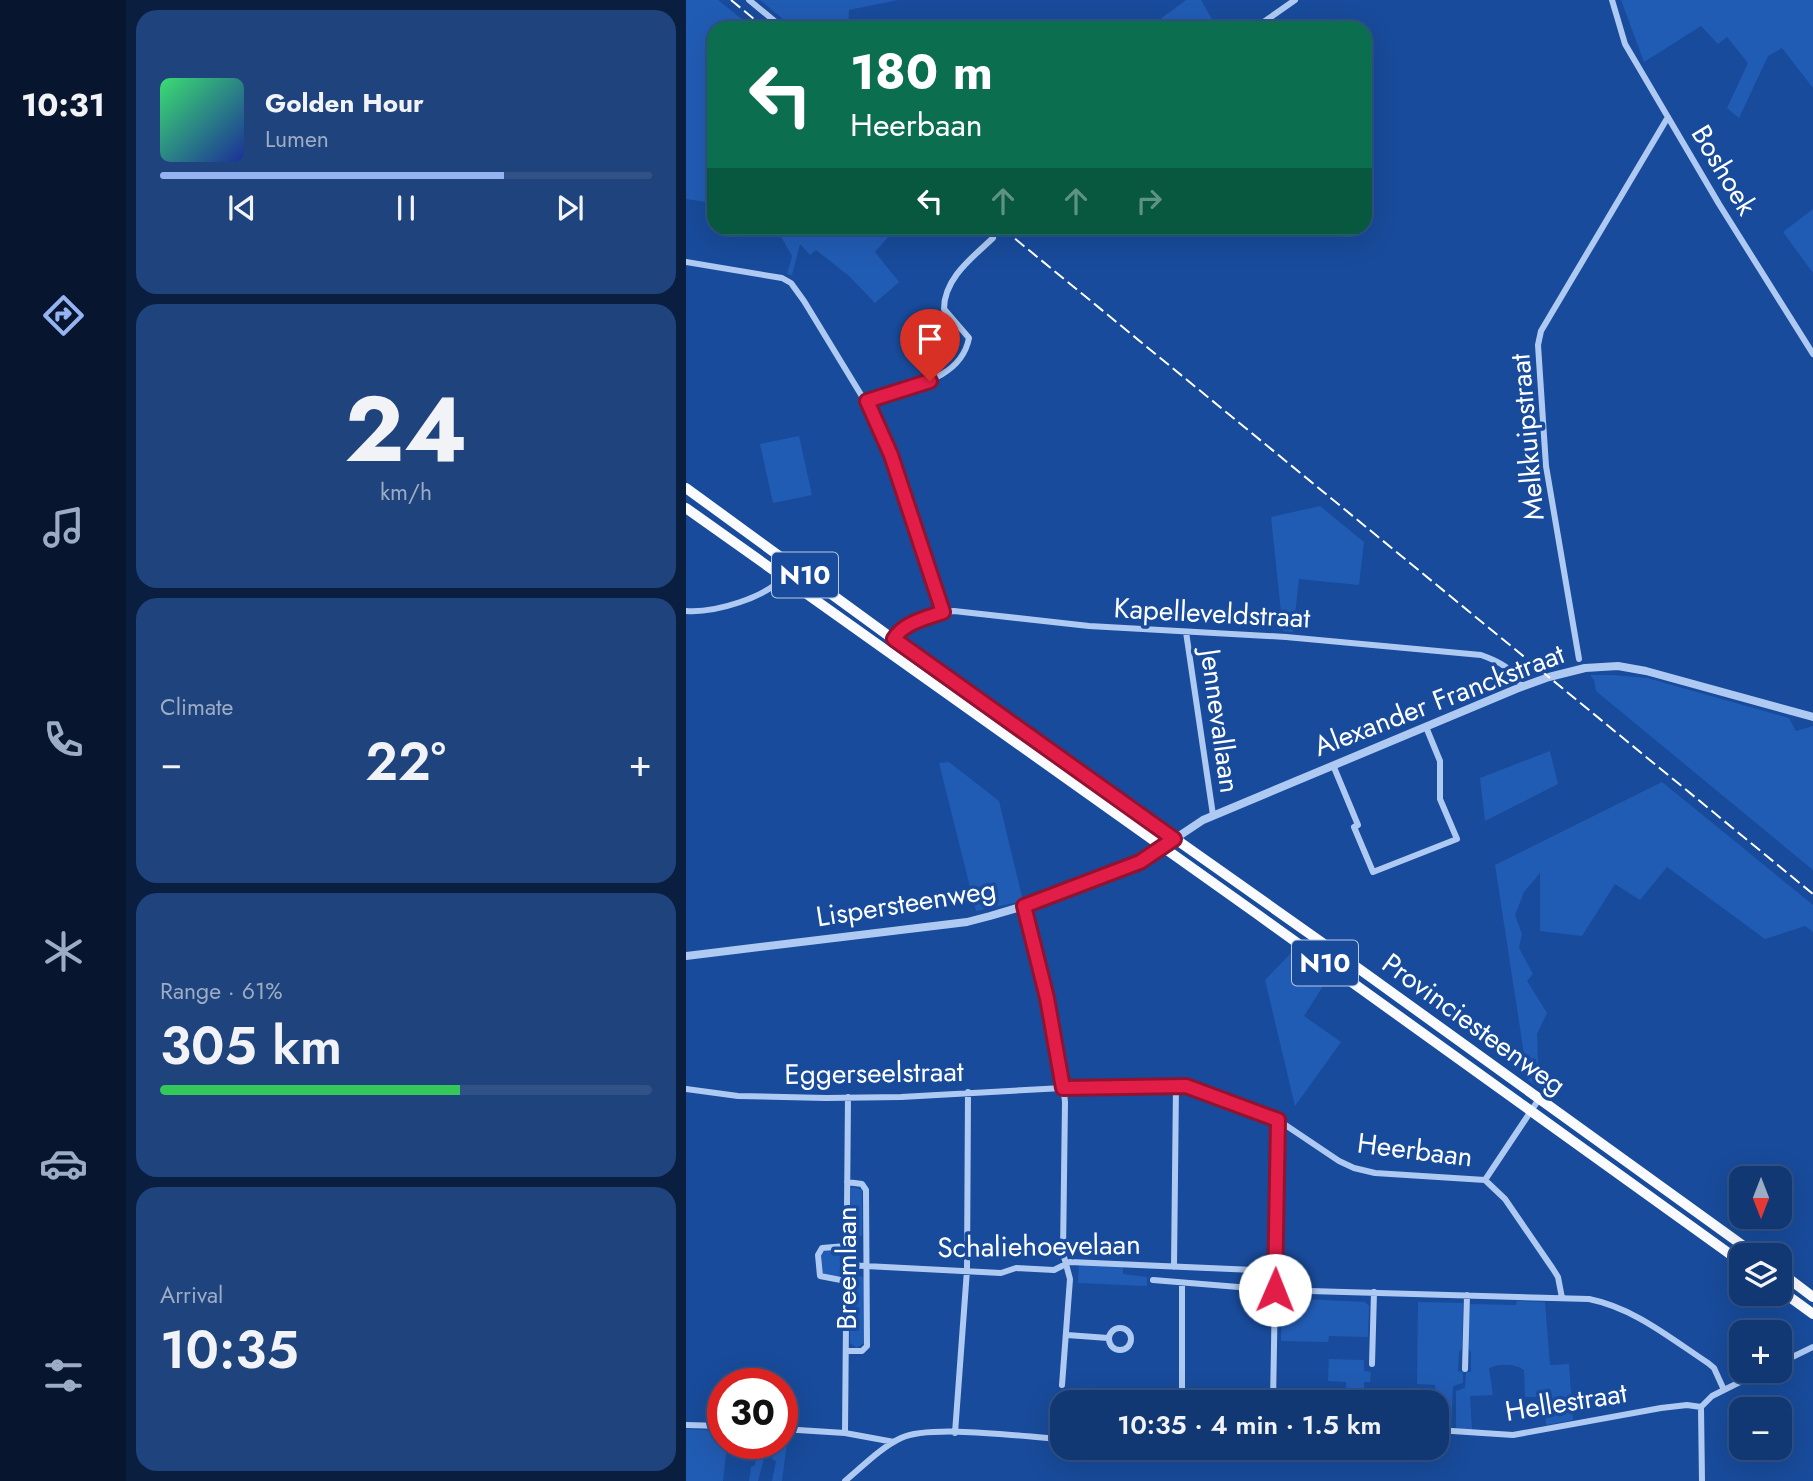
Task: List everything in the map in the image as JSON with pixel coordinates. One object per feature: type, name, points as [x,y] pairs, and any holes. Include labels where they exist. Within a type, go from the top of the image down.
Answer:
[{"type":"main road","name":"Provinciesteenweg","points":[[687,489],[1739,1243]]},
{"type":"main road","name":"Provinciesteenweg","points":[[686,508],[785,576],[1729,1253]]},
{"type":"main road","points":[[866,635],[882,639],[884,634],[881,629]]},
{"type":"main road","points":[[1792,1281],[1813,1297]]},
{"type":"main road","points":[[1792,1299],[1813,1314]]},
{"type":"street","points":[[748,0],[774,21]]},
{"type":"street","points":[[1265,21],[1294,0]]},
{"type":"street","name":"Boshoek","points":[[1612,0],[1625,44],[1813,354]]},
{"type":"street","name":"Melkkuipstraat","points":[[1579,659],[1546,466],[1538,345],[1541,331],[1668,117]]},
{"type":"street","points":[[867,401],[930,381],[945,372],[962,355],[969,338],[944,309],[946,295],[958,273],[993,238]]},
{"type":"street","points":[[686,262],[772,275],[791,282],[867,401],[891,455],[943,612]]},
{"type":"street","points":[[686,611],[723,608],[777,585],[785,576]]},
{"type":"street","name":"Kapelleveldstraat","points":[[894,639],[896,634],[914,622],[943,612],[971,612],[1089,626],[1286,637],[1480,655],[1512,670],[1523,687]]},
{"type":"street","name":"Jennevallaan","points":[[1186,632],[1213,815]]},
{"type":"street","name":"Alexander Franckstraat","points":[[1174,839],[1213,815],[1523,687],[1580,669],[1618,666],[1646,671],[1813,717]]},
{"type":"street","points":[[1333,765],[1358,825],[1354,827],[1373,872],[1457,839],[1440,799],[1440,761],[1426,727]]},
{"type":"street","name":"Lispersteenweg","points":[[686,956],[967,922],[1024,906],[1140,862],[1174,839]]},
{"type":"street","points":[[1024,906],[1047,998],[1063,1088],[1063,1253],[1070,1279],[1062,1385]]},
{"type":"street","points":[[1174,1267],[1176,1085]]},
{"type":"street","name":"Heerbaan","points":[[1063,1088],[1186,1086],[1278,1120],[1354,1168],[1485,1180],[1505,1199],[1553,1269],[1558,1277],[1562,1298]]},
{"type":"street","name":"Eggerseelstraat","points":[[686,1089],[738,1096],[848,1097],[1063,1088]]},
{"type":"street","points":[[955,1433],[967,1270],[968,1092]]},
{"type":"street","name":"Breemlaan","points":[[845,1433],[848,1097]]},
{"type":"street","points":[[1485,1180],[1539,1099]]},
{"type":"street","points":[[1273,1390],[1278,1120]]},
{"type":"street","name":"Breemlaan","points":[[846,1351],[862,1351],[867,1346],[866,1189],[862,1184],[847,1182]]},
{"type":"street","name":"Breemlaan","points":[[846,1246],[822,1248],[818,1255],[820,1276],[846,1282]]},
{"type":"street","name":"Schaliehoevelaan","points":[[846,1265],[1001,1273],[1016,1268],[1054,1270],[1070,1262],[1275,1271]]},
{"type":"street","name":"Schaliehoevelaan","points":[[1153,1280],[1275,1290],[1562,1298]]},
{"type":"street","points":[[1182,1283],[1182,1390]]},
{"type":"street","points":[[1372,1364],[1374,1292]]},
{"type":"street","points":[[1465,1369],[1466,1295]]},
{"type":"street","points":[[1562,1298],[1605,1302],[1633,1314],[1714,1368],[1724,1390]]},
{"type":"street","points":[[1067,1335],[1108,1338]]},
{"type":"street","points":[[1792,1357],[1813,1347]]},
{"type":"street","points":[[1702,1481],[1701,1407],[1738,1383]]},
{"type":"street","name":"Hellestraat","points":[[1449,1431],[1513,1435],[1661,1408],[1687,1405],[1701,1407]]},
{"type":"street","points":[[686,1425],[707,1426]]},
{"type":"street","points":[[798,1430],[845,1433],[894,1442]]},
{"type":"street","points":[[845,1481],[894,1442],[925,1432],[1050,1438]]},
{"type":"shaded area","points":[[686,0],[718,0],[744,21],[707,21],[707,202],[686,199]]},
{"type":"shaded area","points":[[760,0],[898,0],[849,10],[848,21],[786,21]]},
{"type":"shaded area","points":[[1186,0],[1201,0],[1213,21],[1158,21]]},
{"type":"shaded area","points":[[1621,0],[1813,0],[1813,88],[1782,48],[1768,56],[1739,118],[1727,108],[1748,63],[1727,37],[1718,44],[1701,26],[1644,62]]},
{"type":"shaded area","points":[[1813,209],[1813,273],[1783,232]]},
{"type":"shaded area","points":[[780,235],[890,235],[875,252],[899,282],[875,303],[849,276],[816,250],[810,255],[800,244],[792,275],[787,274],[792,256]]},
{"type":"shaded area","points":[[799,436],[812,495],[773,503],[760,444]]},
{"type":"shaded area","points":[[1320,506],[1364,542],[1359,585],[1299,579],[1293,632],[1283,631],[1271,517]]},
{"type":"shaded area","points":[[1590,675],[1647,678],[1789,718],[1796,731],[1813,726],[1813,870],[1596,691]]},
{"type":"shaded area","points":[[1550,751],[1558,784],[1485,821],[1480,778]]},
{"type":"shaded area","points":[[949,762],[999,801],[1023,901],[976,911],[939,763]]},
{"type":"shaded area","points":[[1662,782],[1813,905],[1813,932],[1805,926],[1765,939],[1667,867],[1640,900],[1615,884],[1582,936],[1540,931],[1540,873],[1524,892],[1515,915],[1522,934],[1519,948],[1533,974],[1527,981],[1547,1013],[1537,1034],[1539,1088],[1528,1080],[1495,865]]},
{"type":"shaded area","points":[[1292,952],[1328,978],[1304,1016],[1341,1042],[1295,1106],[1265,980]]},
{"type":"shaded area","points":[[853,1187],[862,1190],[862,1236],[850,1236]]},
{"type":"shaded area","points":[[833,1249],[840,1250],[843,1256],[843,1273],[838,1277],[825,1275],[821,1270],[822,1254]]},
{"type":"shaded area","points":[[1079,1265],[1123,1267],[1123,1274],[1147,1277],[1147,1286],[1078,1283]]},
{"type":"shaded area","points":[[857,1275],[863,1277],[865,1282],[864,1343],[857,1348],[850,1343],[850,1282]]},
{"type":"shaded area","points":[[1282,1298],[1365,1302],[1369,1306],[1368,1337],[1329,1336],[1328,1342],[1281,1341]]},
{"type":"shaded area","points":[[1517,1301],[1545,1302],[1550,1365],[1569,1364],[1573,1420],[1546,1425],[1543,1397],[1525,1397],[1524,1370],[1516,1366],[1502,1365],[1489,1368],[1493,1395],[1470,1396],[1472,1429],[1456,1429],[1456,1391],[1465,1388],[1466,1372],[1471,1372],[1471,1352],[1468,1348],[1470,1304],[1516,1305]]},
{"type":"shaded area","points":[[1418,1302],[1463,1303],[1462,1348],[1459,1352],[1458,1371],[1463,1372],[1463,1383],[1453,1386],[1451,1429],[1449,1390],[1435,1390],[1435,1385],[1417,1384]]},
{"type":"shaded area","points":[[1329,1359],[1364,1360],[1364,1371],[1371,1372],[1370,1382],[1364,1382],[1364,1390],[1346,1390],[1346,1382],[1328,1381]]},
{"type":"shaded area","points":[[686,1429],[707,1430],[707,1459],[725,1459],[723,1481],[686,1481]]},
{"type":"shaded area","points":[[756,1459],[764,1459],[758,1481],[749,1481],[751,1467],[755,1465]]},
{"type":"shaded area","points":[[772,1459],[785,1459],[782,1481],[772,1481],[776,1461]]},
{"type":"railway","points":[[731,0],[756,21]]},
{"type":"railway","points":[[1011,235],[1813,894]]},
{"type":"route","points":[[930,381],[867,401],[891,455],[943,612],[914,622],[896,634],[894,639],[1174,839],[1140,862],[1024,906],[1047,998],[1063,1088],[1186,1086],[1278,1120],[1275,1290]]}]
